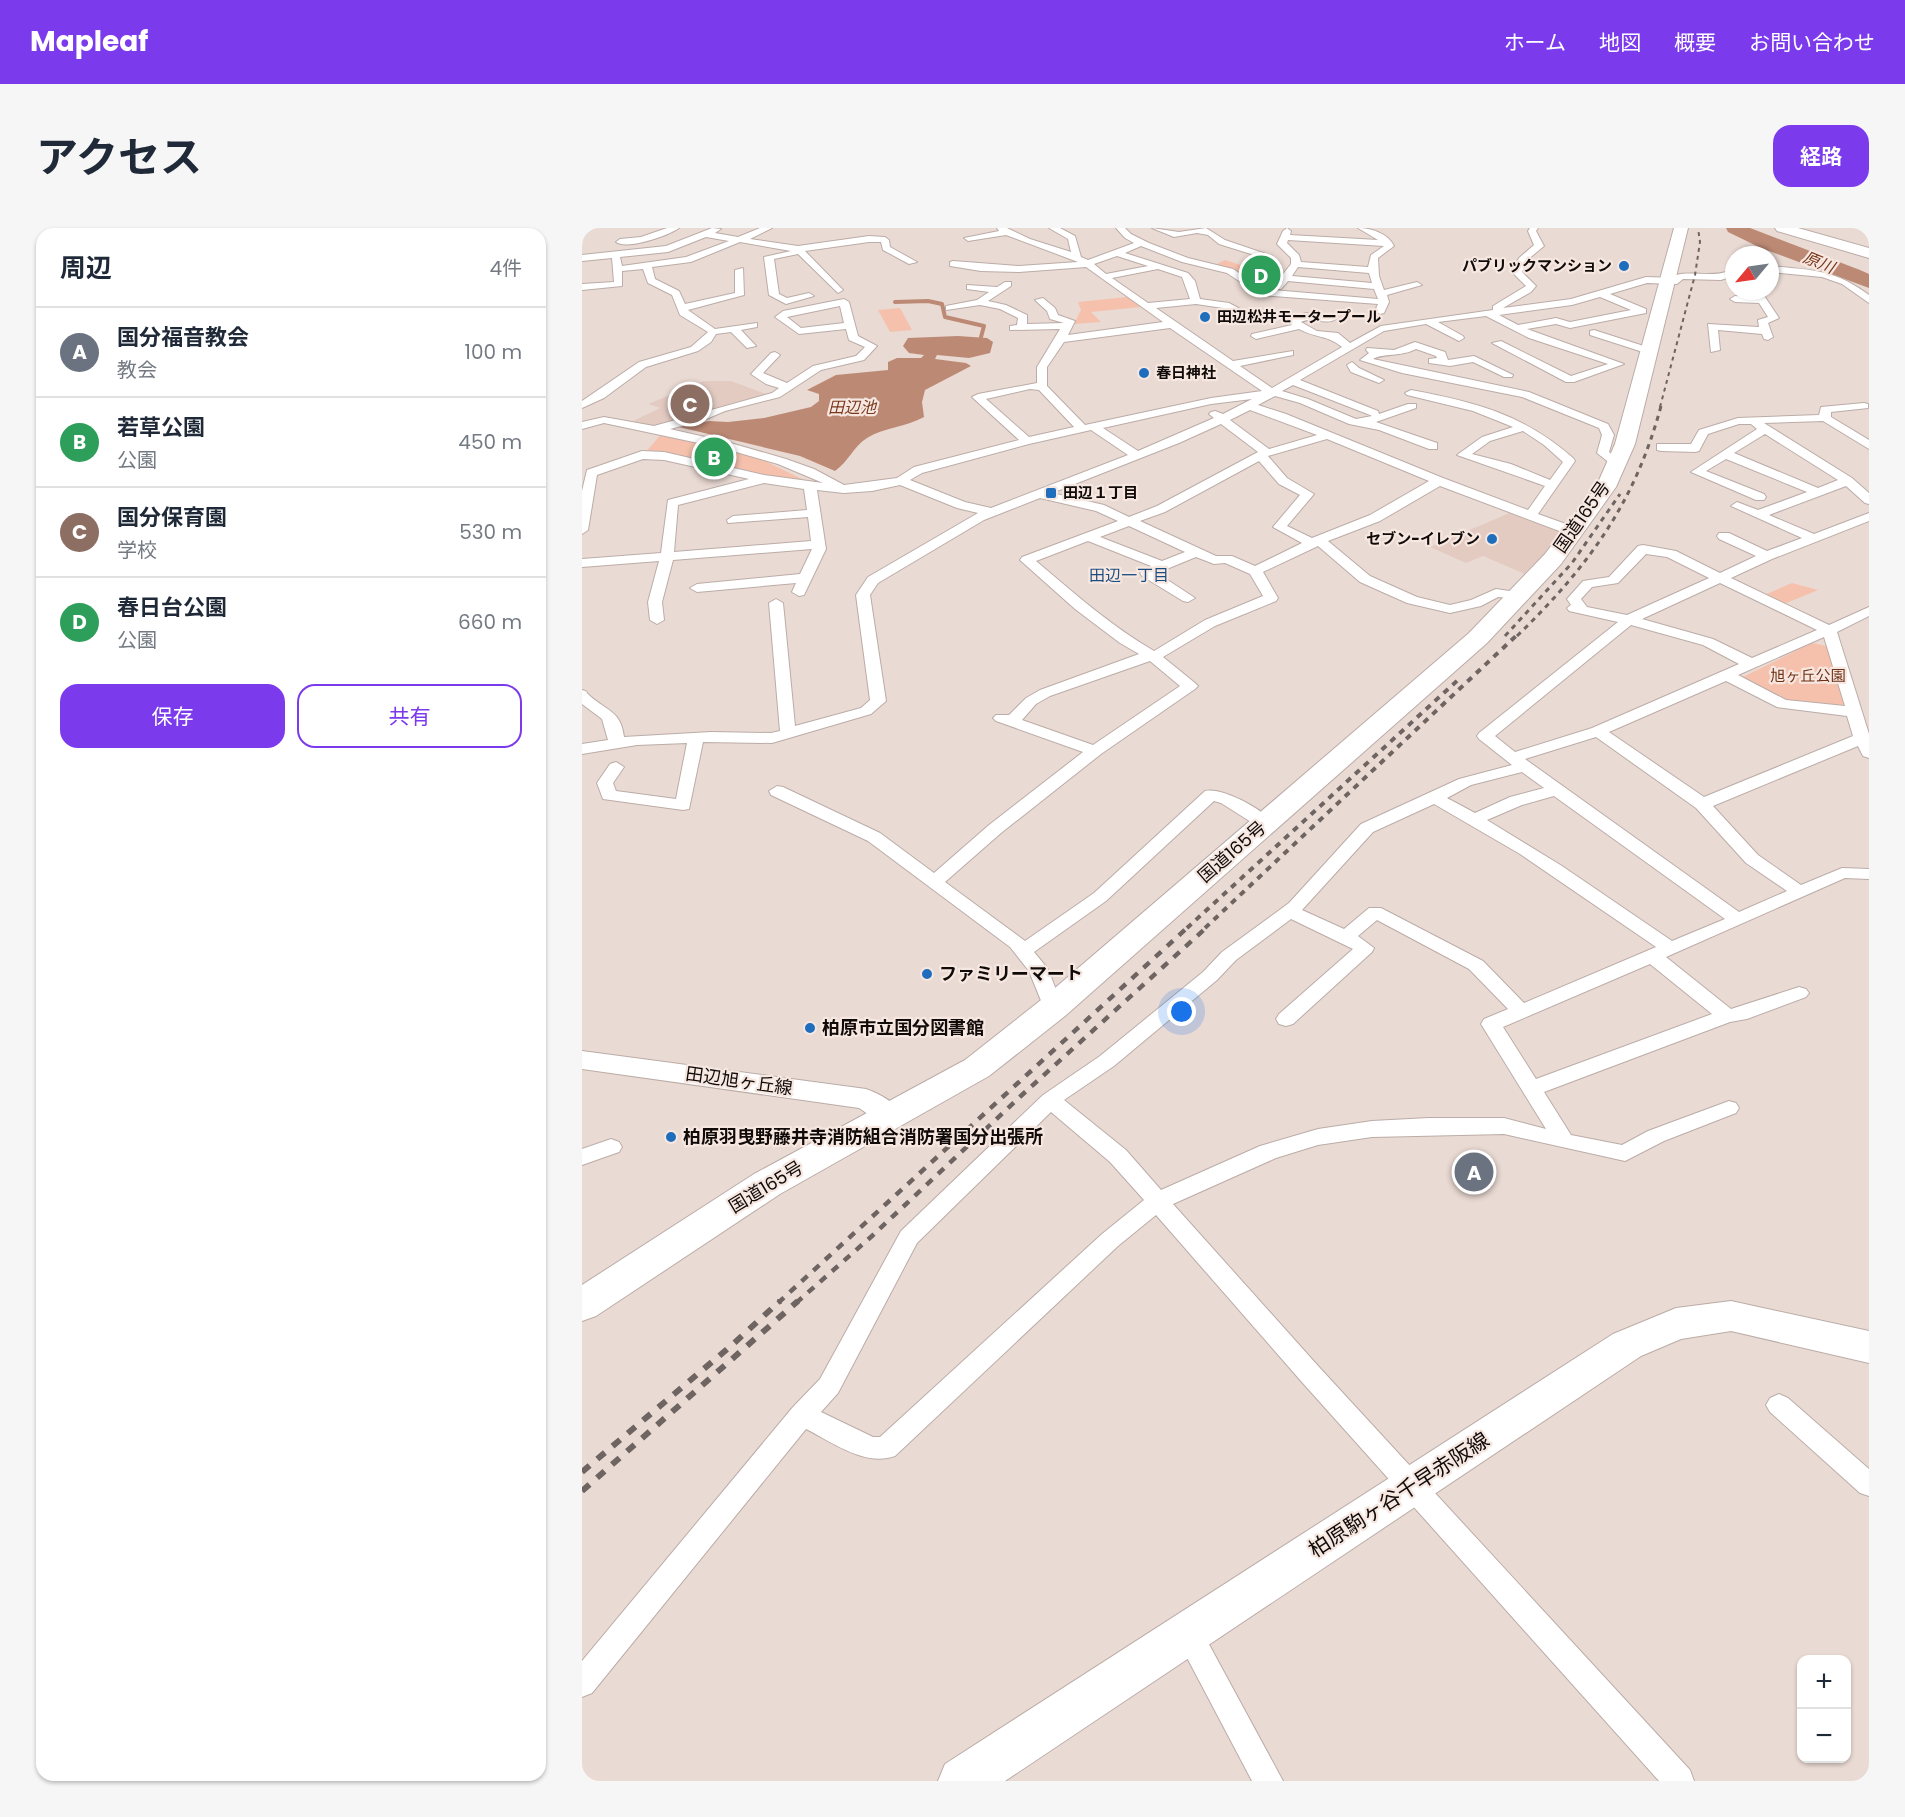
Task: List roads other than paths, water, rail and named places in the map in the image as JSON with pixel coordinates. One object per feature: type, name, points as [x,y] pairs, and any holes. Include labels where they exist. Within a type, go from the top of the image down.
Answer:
[{"type":"highway","name":"国道165号","points":[[582,1305],[767,1184],[977,1068],[1053,1008],[1478,638],[1575,532],[1606,487],[1625,444],[1681,228]]},
{"type":"highway","points":[[1782,228],[1869,253]]},
{"type":"highway","points":[[1814,228],[1869,237]]},
{"type":"highway","points":[[1814,228],[1869,244]]},
{"type":"main road","name":"柏原駒ヶ谷千早赤阪線","points":[[962,1781],[1628,1345],[1676,1324],[1731,1316],[1869,1347]]},
{"type":"street","points":[[608,243],[642,240],[675,228]]},
{"type":"street","points":[[582,258],[668,249],[719,228]]},
{"type":"street","points":[[618,269],[688,260],[768,228]]},
{"type":"street","points":[[1053,228],[1072,238],[1077,256]]},
{"type":"street","points":[[1120,228],[1128,236],[1142,243],[1185,260],[1230,271],[1260,292],[1333,298],[1381,294],[1417,285]]},
{"type":"street","points":[[1156,228],[1172,236],[1182,236],[1200,229],[1211,232],[1222,242],[1267,256]]},
{"type":"street","points":[[1356,228],[1363,228],[1388,244]]},
{"type":"street","points":[[1487,313],[1519,296],[1531,286],[1517,272],[1522,260],[1539,246],[1534,228]]},
{"type":"street","points":[[968,238],[1004,230],[1077,256],[1273,393],[1363,423],[1382,427],[1433,446]]},
{"type":"street","points":[[635,231],[656,235]]},
{"type":"street","points":[[1273,294],[1296,264],[1296,256],[1282,243],[1284,232],[1388,244]]},
{"type":"street","points":[[705,234],[799,251],[838,290],[786,301],[774,295],[769,257],[799,251],[868,239],[885,240],[886,248],[912,262]]},
{"type":"street","points":[[953,264],[1021,268],[1070,267],[1088,263],[1142,243]]},
{"type":"street","points":[[1364,256],[1374,257],[1389,246],[1388,244]]},
{"type":"street","points":[[1288,250],[1310,251]]},
{"type":"street","points":[[1114,252],[1185,275],[1190,281],[1196,301]]},
{"type":"street","points":[[582,287],[619,284],[615,255]]},
{"type":"street","points":[[1374,257],[1372,270],[1381,294],[1373,324],[1381,329]]},
{"type":"street","points":[[1104,277],[1185,260]]},
{"type":"street","points":[[1296,264],[1372,270]]},
{"type":"street","points":[[647,267],[651,281],[676,293],[684,313],[706,325],[713,332]]},
{"type":"street","points":[[682,308],[738,295],[741,293],[740,270]]},
{"type":"street","points":[[1779,271],[1823,274],[1853,281],[1869,300]]},
{"type":"street","points":[[582,749],[616,743],[696,738],[772,738],[866,711],[878,701],[863,596],[873,580],[979,517],[1136,456],[1249,406],[1381,329],[1547,306],[1646,280],[1677,280],[1683,276],[1725,276]]},
{"type":"street","points":[[1285,278],[1381,294]]},
{"type":"street","points":[[950,308],[980,302],[1004,287],[970,287]]},
{"type":"street","points":[[1517,328],[1556,321],[1570,325],[1642,311],[1600,293]]},
{"type":"street","points":[[1320,318],[1333,298]]},
{"type":"street","points":[[1040,300],[1051,310],[1054,317],[1070,321],[1042,367],[1042,387]]},
{"type":"street","points":[[1715,350],[1712,326],[1765,326],[1774,318],[1762,300]]},
{"type":"street","points":[[1148,306],[1196,301],[1226,305],[1252,320],[1281,312],[1315,334],[1334,335],[1352,346],[1389,356],[1402,353],[1415,345],[1440,354],[1444,363]]},
{"type":"street","points":[[654,430],[776,395],[817,368],[860,358],[872,346],[853,338],[844,302],[787,313],[780,317],[799,331],[849,326]]},
{"type":"street","points":[[980,302],[1003,307],[1023,317],[1018,328],[1067,326]]},
{"type":"street","points":[[1487,313],[1533,336],[1619,364],[1570,380]]},
{"type":"street","points":[[1712,315],[1765,326]]},
{"type":"street","points":[[1256,336],[1299,323],[1305,316],[1331,319]]},
{"type":"street","points":[[1428,321],[1459,338]]},
{"type":"street","points":[[1061,339],[1174,324]]},
{"type":"street","points":[[582,405],[594,400],[622,378],[651,360],[697,348],[705,344],[713,332],[753,325]]},
{"type":"street","points":[[1765,326],[1771,341]]},
{"type":"street","points":[[734,329],[752,346]]},
{"type":"street","points":[[1594,333],[1649,351]]},
{"type":"street","points":[[1533,336],[1491,345],[1586,389]]},
{"type":"street","points":[[697,348],[708,352]]},
{"type":"street","points":[[1377,352],[1365,360],[1456,382],[1514,392],[1555,405],[1604,426],[1608,435],[1603,453],[1616,464]]},
{"type":"street","points":[[1233,364],[1289,353]]},
{"type":"street","points":[[775,355],[756,374],[770,382],[789,387]]},
{"type":"street","points":[[1424,360],[1444,363],[1474,359],[1508,375]]},
{"type":"street","points":[[1329,360],[1351,363],[1355,370],[1379,380]]},
{"type":"street","points":[[1293,381],[1374,413]]},
{"type":"street","points":[[1027,441],[978,397],[1030,386],[1042,387],[1088,428],[1136,456]]},
{"type":"street","points":[[582,531],[586,474],[642,455],[664,456],[764,479],[810,486],[844,489],[872,487],[901,481],[918,470],[1027,441],[1200,403],[1273,393]]},
{"type":"street","points":[[1363,423],[1411,399],[1447,400],[1525,427],[1569,461],[1530,516]]},
{"type":"street","points":[[1200,403],[1264,454],[1283,481],[1308,494],[1279,527],[1315,542],[1365,579],[1412,600],[1450,609],[1476,603],[1496,593],[1518,596]]},
{"type":"street","points":[[1249,406],[1575,532]]},
{"type":"street","points":[[1825,418],[1825,409],[1864,406]]},
{"type":"street","points":[[1662,447],[1695,448],[1703,432],[1738,421],[1825,418],[1869,445]]},
{"type":"street","points":[[582,426],[604,420],[654,430],[790,464],[844,489]]},
{"type":"street","points":[[1753,420],[1848,481],[1869,500]]},
{"type":"street","points":[[1525,427],[1486,439],[1463,455],[1507,467],[1552,485]]},
{"type":"street","points":[[1761,497],[1697,472],[1766,429]]},
{"type":"street","points":[[934,882],[995,829],[1095,751],[1190,686],[1152,656],[1107,627],[1027,560],[1161,509],[1264,454],[1328,435]]},
{"type":"street","points":[[1725,454],[1817,492]]},
{"type":"street","points":[[657,620],[655,602],[667,557],[672,503],[764,479]]},
{"type":"street","points":[[901,481],[961,505],[991,512]]},
{"type":"street","points":[[1255,571],[1315,542],[1375,518],[1439,481]]},
{"type":"street","points":[[1758,515],[1848,481]]},
{"type":"street","points":[[799,592],[819,549],[810,486]]},
{"type":"street","points":[[1039,494],[1100,508],[1214,560],[1227,560],[1255,571],[1270,598],[1228,614],[1188,634],[1152,656],[1045,693],[1005,720],[1095,751]]},
{"type":"street","points":[[1737,506],[1813,538]]},
{"type":"street","points":[[733,520],[813,513]]},
{"type":"street","points":[[1738,920],[1519,763],[1485,736],[1629,620],[1767,556],[1869,517]]},
{"type":"street","points":[[1724,536],[1767,556]]},
{"type":"street","points":[[1089,537],[1162,566]]},
{"type":"street","points":[[582,563],[817,545]]},
{"type":"street","points":[[1702,804],[1867,743],[1829,630],[1671,554],[1643,549],[1613,580],[1588,584],[1574,599],[1578,609],[1629,620],[1708,642],[1751,664]]},
{"type":"street","points":[[1188,598],[1147,573],[1196,552]]},
{"type":"street","points":[[697,588],[805,578]]},
{"type":"street","points":[[776,603],[788,734]]},
{"type":"street","points":[[582,1683],[802,1414],[829,1386],[909,1237],[1050,1100],[1107,1061],[1210,976],[1229,956],[1290,911],[1367,828],[1465,782],[1598,731],[1869,611]]},
{"type":"street","points":[[1724,674],[1782,704],[1855,712]]},
{"type":"street","points":[[582,695],[583,698],[603,710],[616,726],[616,743]]},
{"type":"street","points":[[1598,731],[1702,804],[1752,859],[1798,891]]},
{"type":"street","points":[[616,767],[605,783],[609,795],[683,805],[696,738]]},
{"type":"street","points":[[1475,819],[1516,801],[1557,790]]},
{"type":"street","points":[[777,792],[874,837],[1017,943],[1038,969],[1053,1008]]},
{"type":"street","points":[[1023,951],[1100,897],[1211,795],[1227,799],[1265,823]]},
{"type":"street","points":[[1435,798],[1475,819],[1576,882],[1661,952],[1727,1016]]},
{"type":"street","points":[[1564,1141],[1491,1024],[1738,920],[1842,873],[1869,874]]},
{"type":"street","points":[[1286,1020],[1365,948],[1290,911]]},
{"type":"street","points":[[1346,937],[1375,912],[1476,965],[1521,1011]]},
{"type":"street","points":[[1531,1089],[1727,1016],[1740,1014],[1799,993]]},
{"type":"street","name":"田辺旭ヶ丘線","points":[[582,1060],[866,1099],[890,1116]]},
{"type":"street","points":[[1050,1100],[1119,1156],[1310,1374],[1679,1781]]},
{"type":"street","points":[[802,1414],[871,1448],[886,1448],[1110,1240],[1158,1201],[1268,1152],[1318,1137],[1372,1129],[1504,1126],[1625,1153],[1656,1136],[1729,1108]]},
{"type":"street","points":[[582,1157],[611,1147]]},
{"type":"street","points":[[1779,1405],[1869,1485]]},
{"type":"street","points":[[1188,1633],[1268,1781]]},
{"type":"water","name":"田辺池","points":[[958,336],[987,338],[993,342],[990,353],[969,358],[937,355],[935,359],[966,363],[971,366],[925,390],[922,402],[924,417],[867,438],[835,471],[800,456],[679,427],[709,421],[728,422],[764,418],[811,407],[819,401],[819,394],[807,390],[836,375],[888,370],[888,362],[897,358],[921,358],[924,355],[909,353],[903,346],[908,338]]},
{"type":"waterway","name":"原川","points":[[1735,228],[1869,282]]},
{"type":"waterway","points":[[895,302],[928,301],[942,304],[945,317],[984,326],[981,337]]},
{"type":"railway","points":[[1660,407],[1695,275],[1700,242],[1698,228]]},
{"type":"railway","points":[[1517,636],[1566,585],[1606,532],[1638,473],[1661,406]]},
{"type":"railway","points":[[1505,636],[1572,563],[1620,494]]},
{"type":"railway","points":[[1205,928],[1518,634]]},
{"type":"railway","points":[[1187,928],[1459,679]]},
{"type":"railway","points":[[778,1303],[1188,927]]},
{"type":"railway","points":[[796,1303],[872,1236],[1023,1094],[1207,927]]},
{"type":"railway","points":[[582,1472],[732,1345],[780,1301]]},
{"type":"railway","points":[[582,1491],[798,1301]]},
{"type":"place","name":"パブリックマンション","points":[[1624,266]]},
{"type":"place","name":"春日台公園","points":[[1261,275]]},
{"type":"place","name":"田辺松井モータープール","points":[[1205,317]]},
{"type":"place","name":"春日神社","points":[[1144,373]]},
{"type":"place","name":"国分保育園","points":[[690,404]]},
{"type":"place","name":"若草公園","points":[[714,457]]},
{"type":"place","name":"田辺１丁目","points":[[1051,493]]},
{"type":"place","name":"セブン-イレブン","points":[[1492,539]]},
{"type":"place","name":"ファミリーマート","points":[[927,974]]},
{"type":"place","name":"柏原市立国分図書館","points":[[810,1028]]},
{"type":"place","name":"柏原羽曳野藤井寺消防組合消防署国分出張所","points":[[671,1137]]},
{"type":"place","name":"国分福音教会","points":[[1474,1172]]},
{"type":"district","name":"田辺一丁目","points":[[1129,575]]},
{"type":"park label","name":"旭ヶ丘公園","points":[[1808,676]]}]
